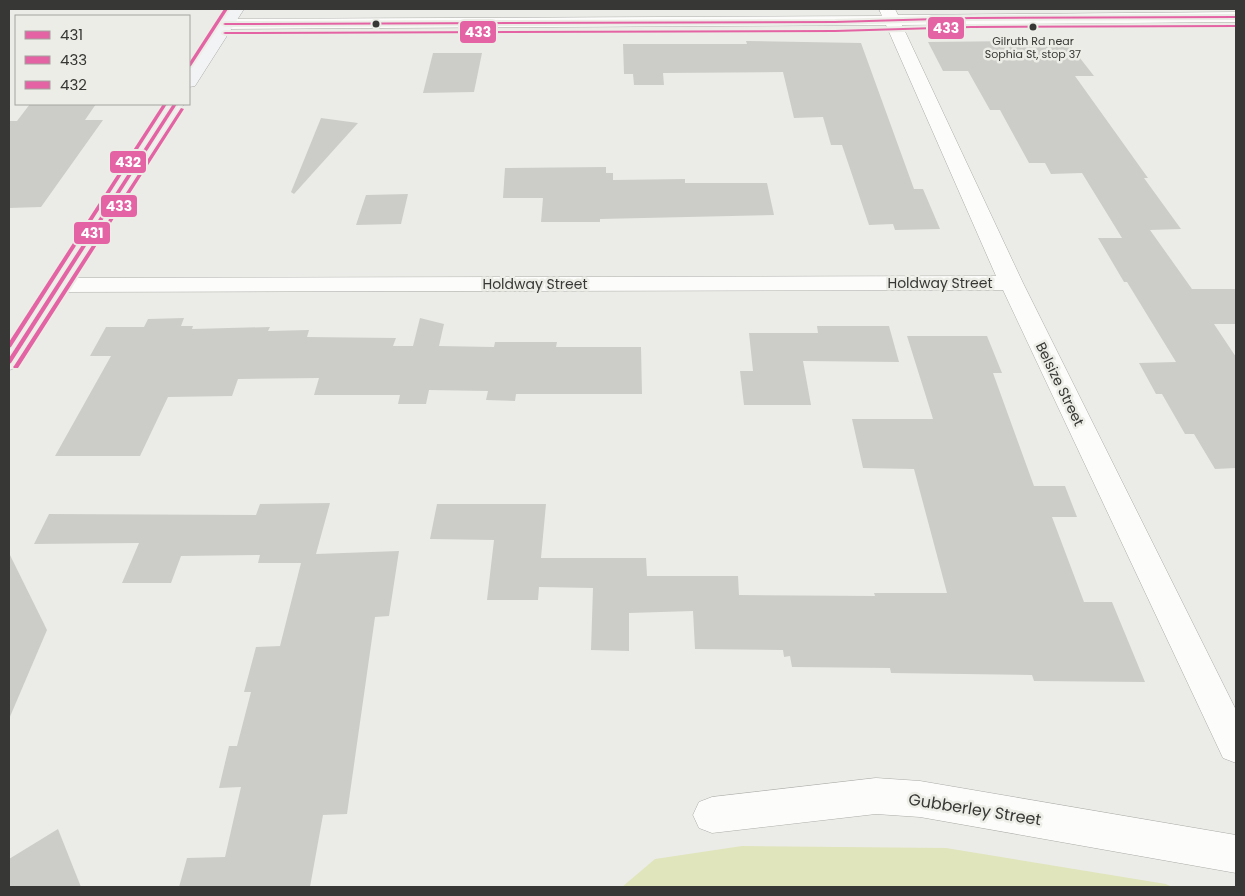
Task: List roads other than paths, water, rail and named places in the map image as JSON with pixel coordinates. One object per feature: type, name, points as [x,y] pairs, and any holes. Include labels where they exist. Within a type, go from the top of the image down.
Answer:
[{"type":"street","points":[[190,80],[236,9]]},
{"type":"street","points":[[225,24],[835,22],[890,14],[1189,13],[1236,17]]},
{"type":"street","name":"Belsize Street","points":[[890,14],[1011,283],[1236,746]]},
{"type":"street","points":[[9,362],[173,105]]},
{"type":"street","name":"Holdway Street","points":[[58,285],[1011,283]]},
{"type":"street","name":"Gubberley Street","points":[[712,815],[868,796],[920,799],[1236,854]]},
{"type":"place","name":"Gilruth Rd near Sophia St, stop 37","points":[[1033,27]]}]
